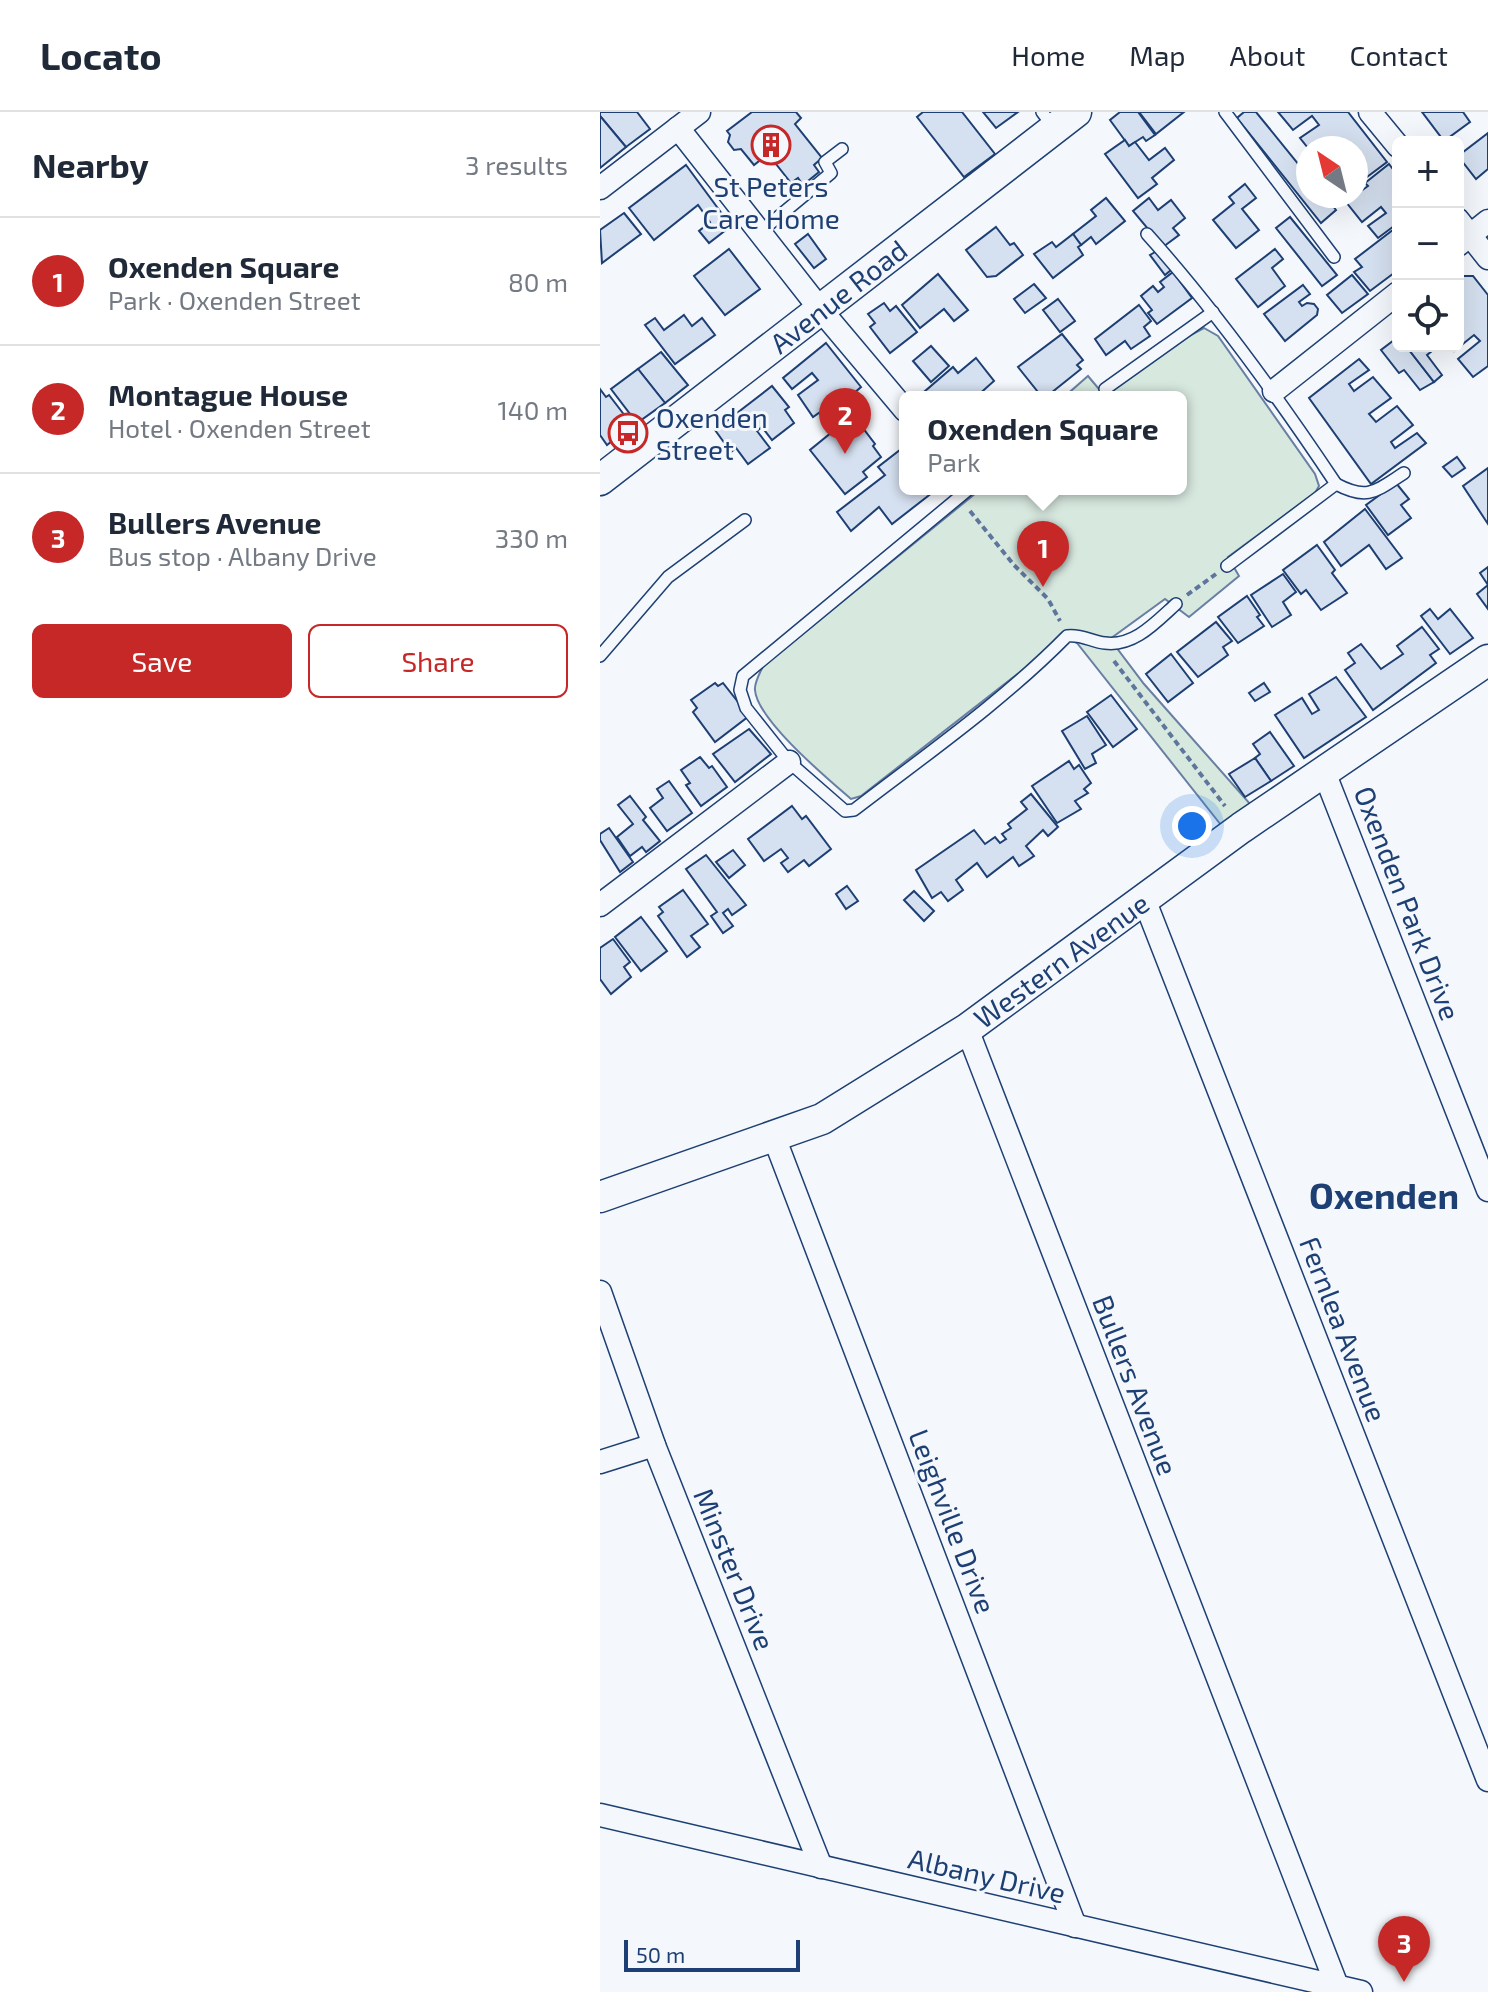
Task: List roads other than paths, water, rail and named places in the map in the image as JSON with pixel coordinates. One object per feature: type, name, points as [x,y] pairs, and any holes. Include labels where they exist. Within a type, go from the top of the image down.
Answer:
[{"type":"street","points":[[600,188],[699,112]]},
{"type":"street","points":[[1370,112],[1392,139]]},
{"type":"street","name":"Avenue Road","points":[[600,480],[820,309],[1057,118]]},
{"type":"street","points":[[678,128],[820,309],[899,403]]},
{"type":"street","points":[[1464,233],[1488,221]]},
{"type":"street","points":[[1464,236],[1488,258]]},
{"type":"street","points":[[1274,391],[1392,298]]},
{"type":"street","name":"Western Avenue","points":[[600,1197],[822,1119],[967,1029],[1241,828],[1488,660]]},
{"type":"street","points":[[600,905],[789,762]]},
{"type":"street","name":"Oxenden Park Drive","points":[[1324,772],[1488,1190]]},
{"type":"street","name":"Fernlea Avenue","points":[[1144,899],[1488,1780]]},
{"type":"street","name":"Bullers Avenue","points":[[967,1029],[1337,1986]]},
{"type":"street","name":"Leighville Drive","points":[[774,1137],[1075,1926]]},
{"type":"street","name":"Minster Drive","points":[[600,1292],[654,1445],[821,1867]]},
{"type":"street","points":[[600,1462],[654,1445]]},
{"type":"street","name":"Albany Drive","points":[[600,1815],[1361,1992]]},
{"type":"lane","points":[[1225,112],[1334,257]]},
{"type":"lane","points":[[760,232],[831,173],[825,162],[842,149]]},
{"type":"lane","points":[[1147,234],[1274,391],[1336,484],[1361,494],[1371,494],[1404,473]]},
{"type":"lane","points":[[1105,389],[1213,312]]},
{"type":"lane","points":[[1227,566],[1336,484]]},
{"type":"lane","points":[[962,495],[743,676],[740,690],[746,708],[789,762],[845,811],[854,810],[1029,673],[1067,636],[1119,644],[1147,631],[1176,604]]},
{"type":"lane","points":[[600,656],[668,577],[745,520]]},
{"type":"place","name":"St Peters Care Home","points":[[771,145]]},
{"type":"place","name":"Oxenden Street","points":[[628,433]]},
{"type":"place","name":"Montague House","points":[[845,454]]},
{"type":"place","name":"Oxenden Square","points":[[1043,587]]},
{"type":"place","name":"Bullers Avenue","points":[[1404,1982]]},
{"type":"district","name":"Oxenden","points":[[1384,1194]]}]
